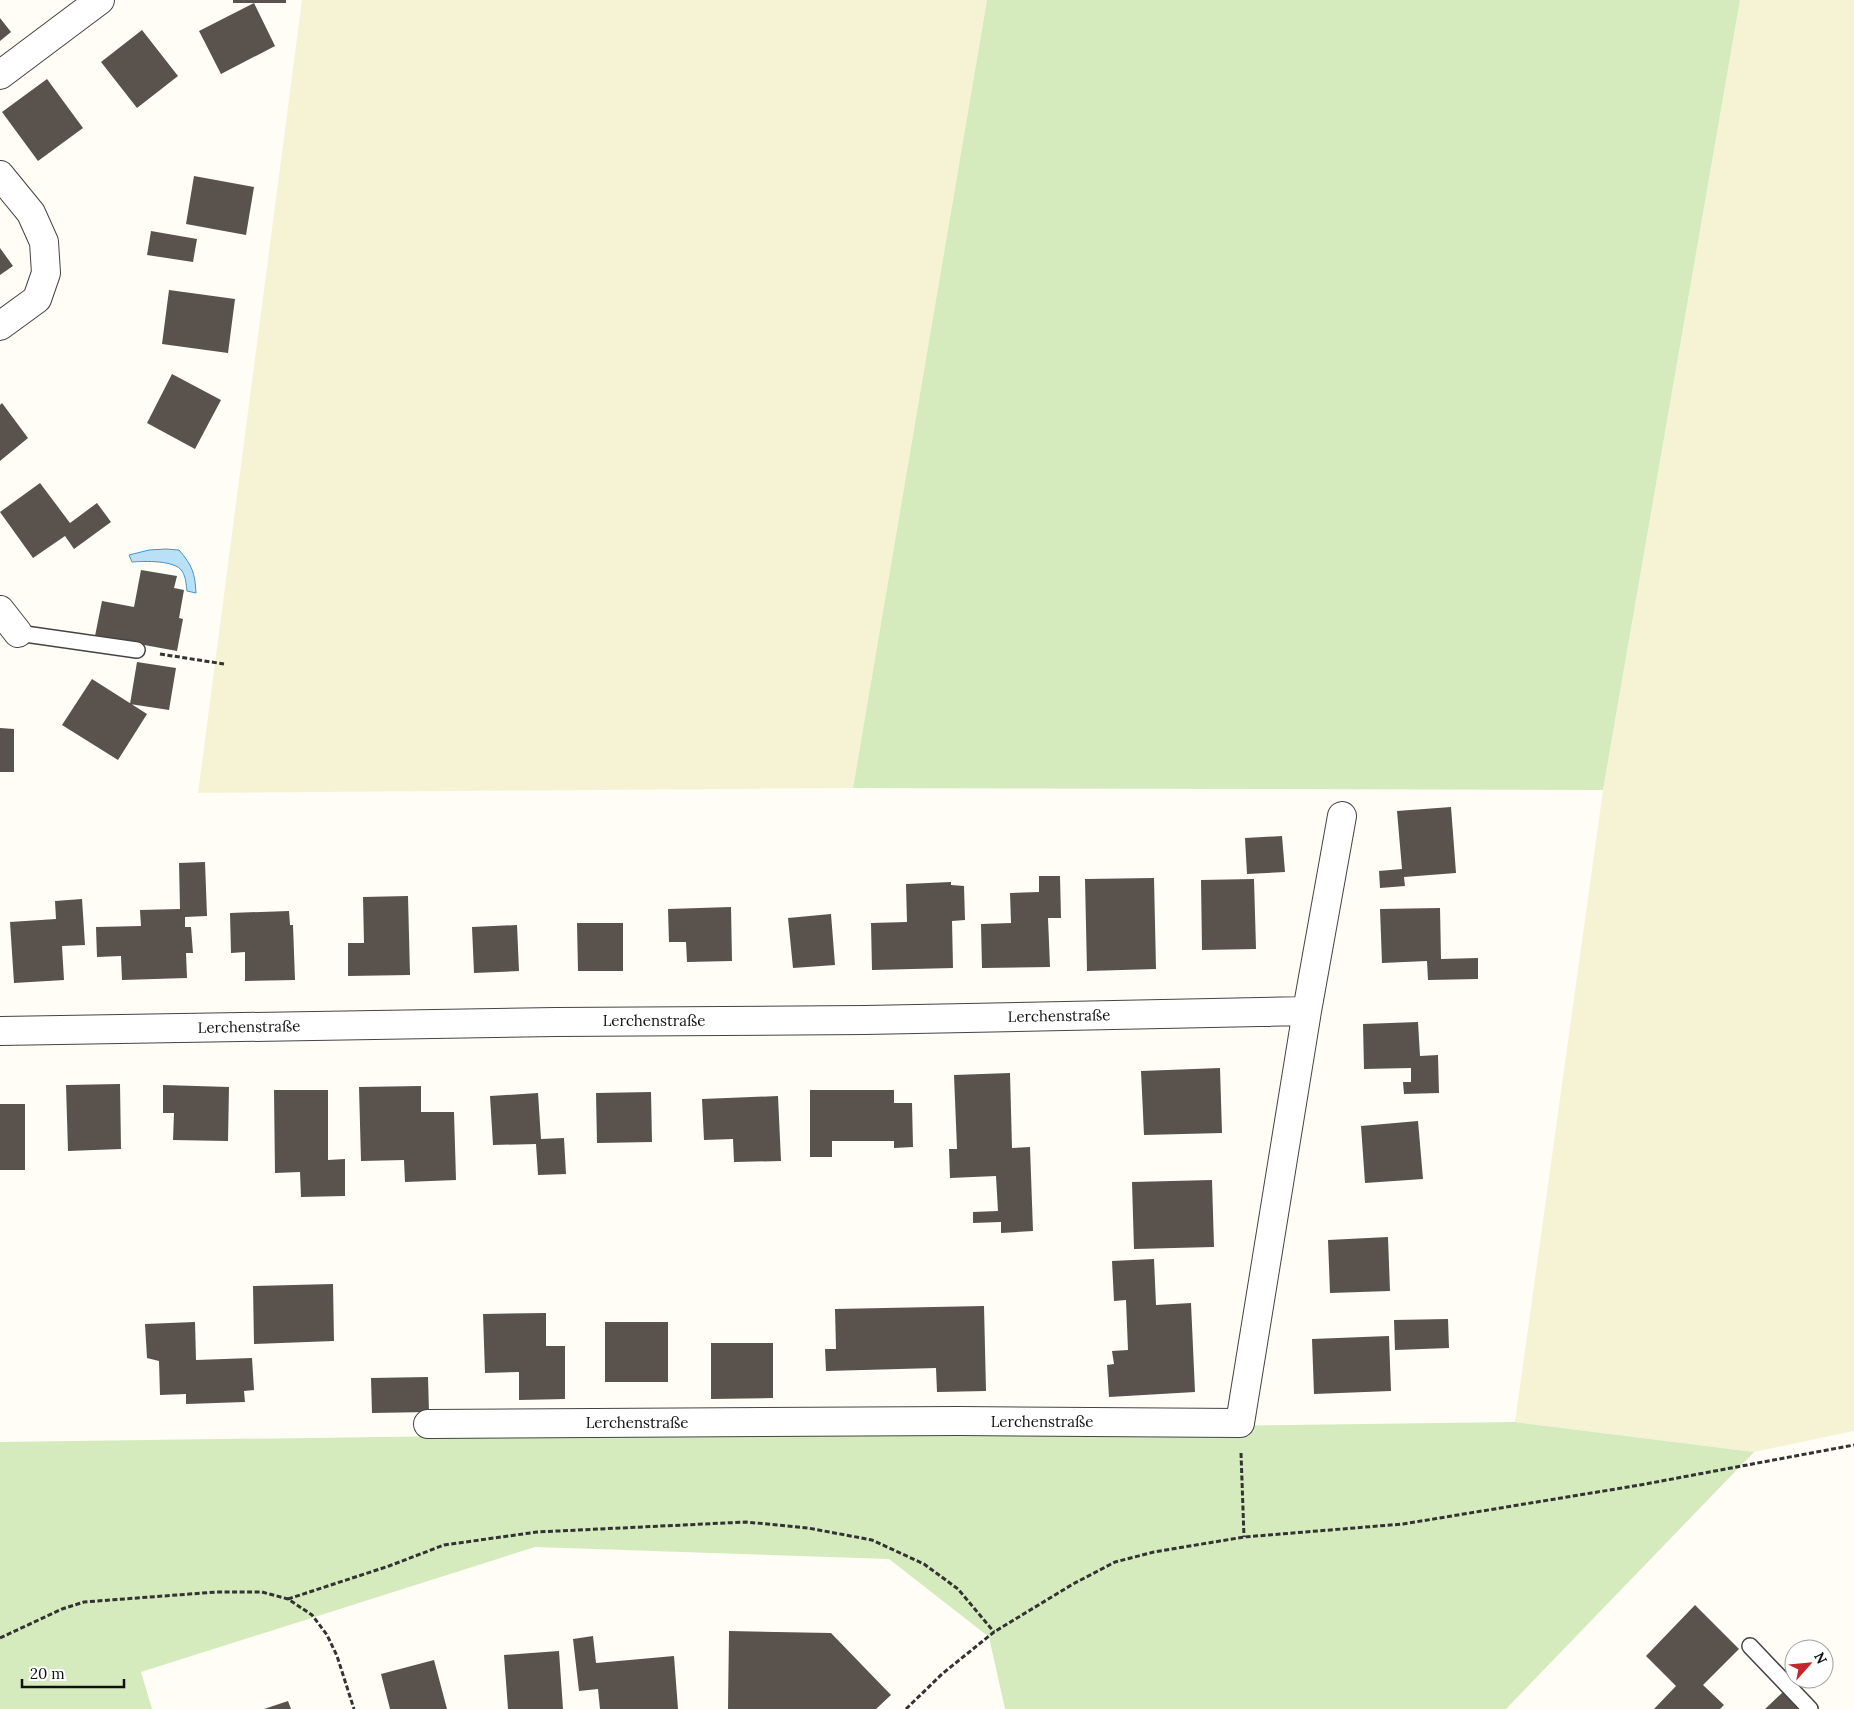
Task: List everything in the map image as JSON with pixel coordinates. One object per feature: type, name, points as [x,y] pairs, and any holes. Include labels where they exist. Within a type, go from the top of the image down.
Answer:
[{"type":"street","points":[[0,75],[100,0]]},
{"type":"street","points":[[0,175],[31,213],[44,242],[46,273],[36,299],[0,326]]},
{"type":"street","points":[[0,610],[18,633]]},
{"type":"street","points":[[1240,1422],[1342,816]]},
{"type":"street","name":"Lerchenstraße","points":[[0,1031],[536,1022],[865,1020],[1308,1011]]},
{"type":"street","name":"Lerchenstraße","points":[[428,1424],[940,1421],[1240,1422]]},
{"type":"lane","points":[[18,633],[137,650]]},
{"type":"lane","points":[[1750,1646],[1810,1709]]},
{"type":"path","points":[[137,650],[224,664]]},
{"type":"path","points":[[1240,1422],[1244,1537]]},
{"type":"path","points":[[906,1709],[942,1674],[994,1632],[1073,1584],[1115,1562],[1154,1552],[1244,1537],[1403,1524],[1640,1485],[1854,1445]]},
{"type":"path","points":[[288,1599],[389,1566],[444,1545],[537,1532],[746,1522],[808,1528],[872,1540],[924,1564],[958,1589],[994,1632]]},
{"type":"path","points":[[0,1638],[62,1608],[84,1602],[217,1592],[262,1592],[288,1599],[312,1615],[327,1635],[337,1656],[354,1709]]},
{"type":"shaded area","points":[[302,0],[987,0],[853,788],[198,793]]},
{"type":"shaded area","points":[[1740,0],[1854,0],[1854,1431],[1754,1452],[1515,1422],[1603,790]]},
{"type":"green space","points":[[987,0],[1740,0],[1603,790],[853,788]]},
{"type":"green space","points":[[1515,1422],[1754,1452],[1506,1709],[1005,1709],[989,1637],[889,1559],[535,1547],[141,1672],[152,1709],[0,1709],[0,1442]]},
{"type":"water","points":[[149,550],[179,550],[187,560],[194,575],[196,593],[187,591],[186,581],[178,567],[159,562],[132,562],[129,555]]},
{"type":"building","points":[[233,0],[286,0],[286,3],[233,3]]},
{"type":"building","points":[[254,3],[275,46],[221,74],[199,31]]},
{"type":"building","points":[[0,18],[11,32],[0,41]]},
{"type":"building","points":[[142,30],[178,76],[137,108],[101,62]]},
{"type":"building","points":[[47,79],[83,128],[38,161],[2,112]]},
{"type":"building","points":[[194,176],[254,187],[246,235],[186,224]]},
{"type":"building","points":[[151,231],[197,239],[193,262],[147,255]]},
{"type":"building","points":[[0,248],[13,266],[0,275]]},
{"type":"building","points":[[169,290],[235,299],[228,353],[162,344]]},
{"type":"building","points":[[172,374],[221,400],[195,449],[147,423]]},
{"type":"building","points":[[2,403],[28,438],[0,461],[0,405]]},
{"type":"building","points":[[40,483],[70,523],[97,503],[111,522],[74,549],[65,536],[33,558],[0,512]]},
{"type":"building","points":[[141,570],[177,576],[174,588],[184,590],[179,618],[183,619],[177,651],[95,636],[102,601],[134,607]]},
{"type":"building","points":[[137,662],[176,668],[169,710],[130,704]]},
{"type":"building","points":[[92,679],[147,714],[118,760],[62,725]]},
{"type":"building","points":[[0,728],[14,729],[14,772],[0,772]]},
{"type":"building","points":[[1451,807],[1456,873],[1404,877],[1405,886],[1380,888],[1379,871],[1402,869],[1397,811]]},
{"type":"building","points":[[1282,836],[1285,872],[1247,874],[1245,838]]},
{"type":"building","points":[[205,862],[207,916],[185,917],[185,927],[191,927],[193,953],[186,953],[187,978],[122,980],[121,956],[97,957],[96,927],[141,926],[140,910],[180,909],[179,863]]},
{"type":"building","points":[[1039,876],[1060,876],[1061,918],[1048,918],[1050,967],[982,968],[981,924],[1011,923],[1010,893],[1039,892]]},
{"type":"building","points":[[1154,878],[1156,969],[1087,971],[1085,879]]},
{"type":"building","points":[[1254,879],[1256,949],[1202,950],[1201,880]]},
{"type":"building","points":[[951,882],[951,885],[964,886],[965,920],[952,921],[953,968],[872,970],[871,923],[907,922],[906,884]]},
{"type":"building","points":[[408,896],[410,975],[348,976],[348,943],[364,943],[363,897]]},
{"type":"building","points":[[82,899],[85,945],[62,946],[64,980],[14,983],[10,922],[56,919],[55,901]]},
{"type":"building","points":[[731,907],[732,961],[687,962],[686,942],[669,942],[668,909]]},
{"type":"building","points":[[1440,908],[1441,959],[1478,958],[1478,979],[1428,980],[1427,961],[1382,963],[1380,909]]},
{"type":"building","points":[[289,911],[290,925],[293,925],[295,980],[245,981],[245,952],[231,953],[230,913]]},
{"type":"building","points":[[831,914],[835,965],[793,968],[788,918]]},
{"type":"building","points":[[577,923],[623,923],[623,971],[578,971]]},
{"type":"building","points":[[517,925],[519,971],[474,973],[472,927]]},
{"type":"building","points":[[1418,1022],[1420,1056],[1438,1055],[1439,1093],[1404,1094],[1403,1082],[1411,1082],[1411,1068],[1364,1069],[1363,1024]]},
{"type":"building","points":[[1220,1068],[1222,1133],[1144,1135],[1141,1071]]},
{"type":"building","points":[[1010,1073],[1012,1148],[1030,1147],[1033,1231],[1001,1233],[1001,1222],[973,1223],[973,1212],[998,1211],[996,1176],[950,1178],[949,1149],[957,1149],[954,1075]]},
{"type":"building","points":[[120,1084],[121,1149],[68,1151],[66,1085]]},
{"type":"building","points":[[163,1085],[229,1087],[228,1141],[173,1140],[174,1113],[163,1113]]},
{"type":"building","points":[[421,1086],[421,1112],[454,1112],[456,1180],[405,1182],[404,1160],[361,1161],[359,1087]]},
{"type":"building","points":[[274,1090],[328,1090],[328,1160],[345,1159],[345,1196],[301,1197],[300,1172],[275,1173]]},
{"type":"building","points":[[810,1090],[894,1090],[894,1103],[912,1103],[913,1147],[894,1148],[894,1141],[832,1141],[832,1157],[810,1157]]},
{"type":"building","points":[[651,1092],[652,1142],[597,1143],[596,1093]]},
{"type":"building","points":[[538,1093],[541,1139],[564,1138],[566,1174],[538,1175],[536,1144],[493,1145],[490,1096]]},
{"type":"building","points":[[778,1096],[781,1161],[734,1162],[733,1139],[704,1140],[702,1099]]},
{"type":"building","points":[[0,1104],[25,1104],[25,1170],[0,1170]]},
{"type":"building","points":[[1418,1121],[1423,1179],[1365,1183],[1361,1126]]},
{"type":"building","points":[[1212,1180],[1214,1247],[1134,1249],[1132,1182]]},
{"type":"building","points":[[1388,1237],[1390,1291],[1330,1293],[1328,1240]]},
{"type":"building","points":[[1154,1259],[1156,1305],[1191,1303],[1195,1392],[1109,1397],[1107,1365],[1114,1364],[1112,1351],[1128,1350],[1126,1300],[1114,1301],[1112,1261]]},
{"type":"building","points":[[333,1284],[334,1341],[254,1344],[253,1286]]},
{"type":"building","points":[[984,1306],[986,1391],[937,1392],[936,1368],[826,1371],[825,1349],[836,1349],[835,1309]]},
{"type":"building","points":[[546,1313],[546,1346],[565,1346],[565,1399],[519,1400],[519,1372],[485,1373],[483,1314]]},
{"type":"building","points":[[1448,1319],[1449,1348],[1395,1350],[1394,1320]]},
{"type":"building","points":[[195,1322],[196,1360],[252,1358],[254,1390],[244,1391],[245,1402],[186,1404],[186,1394],[160,1395],[159,1361],[147,1358],[145,1324]]},
{"type":"building","points":[[605,1322],[668,1322],[668,1382],[605,1382]]},
{"type":"building","points":[[1389,1336],[1391,1391],[1314,1394],[1312,1339]]},
{"type":"building","points":[[711,1343],[773,1343],[773,1398],[711,1399]]},
{"type":"building","points":[[428,1377],[429,1412],[372,1413],[371,1378]]},
{"type":"building","points":[[1695,1605],[1739,1649],[1703,1685],[1724,1705],[1720,1709],[1654,1709],[1676,1686],[1646,1656]]},
{"type":"building","points":[[729,1631],[831,1633],[891,1695],[876,1709],[728,1709]]},
{"type":"building","points":[[593,1636],[596,1663],[674,1656],[678,1709],[600,1709],[598,1689],[579,1691],[573,1639]]},
{"type":"building","points":[[559,1651],[563,1709],[508,1709],[504,1655]]},
{"type":"building","points":[[434,1660],[447,1709],[390,1709],[381,1674]]},
{"type":"building","points":[[1783,1692],[1800,1709],[1765,1709]]},
{"type":"building","points":[[288,1701],[291,1709],[264,1709]]}]
